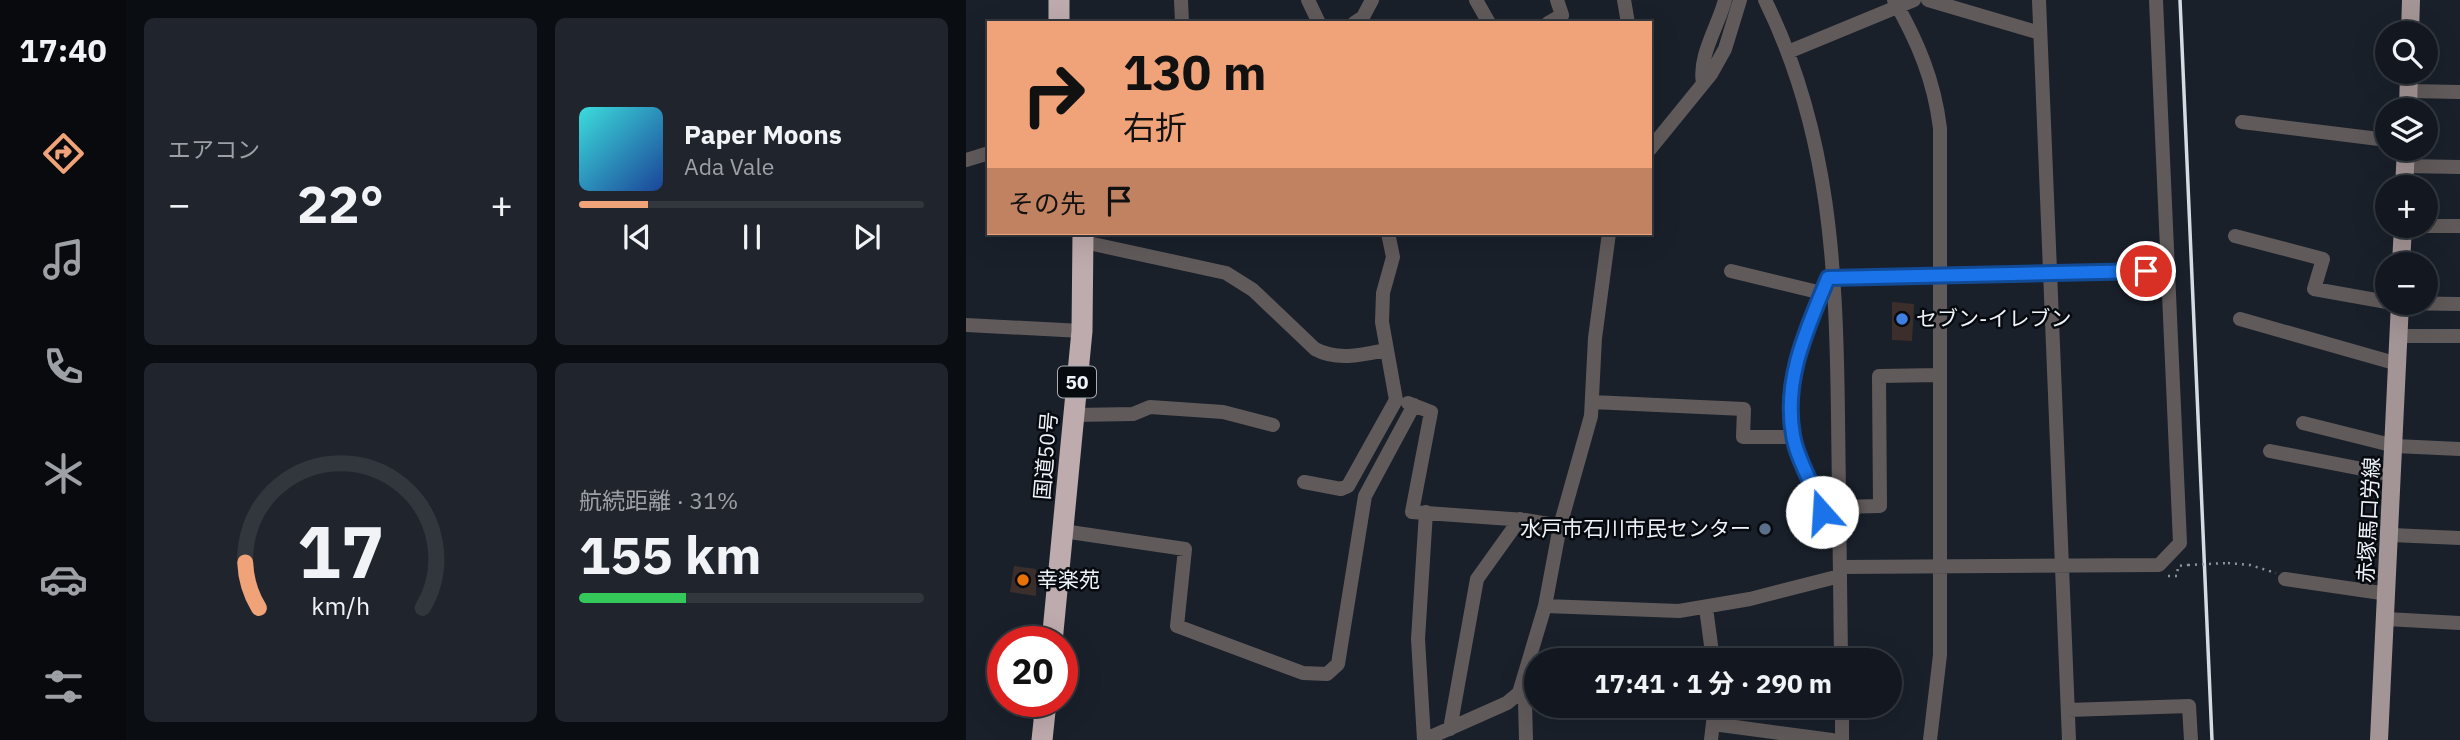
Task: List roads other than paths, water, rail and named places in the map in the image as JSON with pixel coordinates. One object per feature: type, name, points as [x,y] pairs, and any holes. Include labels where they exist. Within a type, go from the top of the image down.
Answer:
[{"type":"highway","points":[[1059,0],[1059,21]]},
{"type":"highway","name":"国道50号","points":[[1054,626],[1082,331],[1083,237]]},
{"type":"highway","points":[[1042,740],[1044,717]]},
{"type":"main road","points":[[2410,21],[2411,0]]},
{"type":"main road","points":[[2409,84],[2409,98]]},
{"type":"main road","name":"赤塚馬口労線","points":[[2379,740],[2395,446],[2399,336],[2396,315]]},
{"type":"street","points":[[1181,0],[1182,21]]},
{"type":"street","points":[[1308,0],[1318,21]]},
{"type":"street","points":[[1357,21],[1363,17],[1372,0]]},
{"type":"street","points":[[1476,0],[1488,21]]},
{"type":"street","points":[[1552,21],[1562,16],[1557,0]]},
{"type":"street","points":[[1624,0],[1628,21]]},
{"type":"street","points":[[1703,83],[1700,67],[1718,27],[1725,0]]},
{"type":"street","points":[[1652,147],[1703,83],[1725,49],[1740,0]]},
{"type":"street","points":[[1765,0],[1788,52],[1812,129],[1825,186],[1835,278],[1841,648]]},
{"type":"street","points":[[1788,52],[1896,3],[1914,0]]},
{"type":"street","points":[[1928,0],[2040,33]]},
{"type":"street","points":[[2039,0],[2069,740]]},
{"type":"street","points":[[1545,606],[1679,611],[1706,608],[1840,571],[1941,566],[2159,565],[2180,543],[2157,0]]},
{"type":"street","points":[[1896,3],[1922,50],[1936,101],[1940,128],[1940,655],[1930,740]]},
{"type":"street","points":[[2409,91],[2460,92]]},
{"type":"street","points":[[2242,122],[2375,139]]},
{"type":"street","points":[[967,162],[987,154]]},
{"type":"street","points":[[2424,161],[2460,167]]},
{"type":"street","points":[[2438,226],[2460,226]]},
{"type":"street","points":[[1304,482],[1341,489],[1348,486],[1396,400],[1382,322],[1383,293],[1393,257],[1388,235]]},
{"type":"street","points":[[1426,512],[1418,639],[1424,740],[1507,703],[1519,692],[1545,606],[1560,526],[1583,455],[1592,402],[1595,338],[1609,235]]},
{"type":"street","points":[[2235,236],[2323,259],[2314,289],[2375,300]]},
{"type":"street","points":[[1083,237],[1227,273],[1253,290],[1315,349],[1326,355],[1346,356],[1386,350]]},
{"type":"street","points":[[1840,530],[1826,529],[1817,495],[1793,437],[1791,402],[1797,352],[1828,278],[2169,270]]},
{"type":"street","points":[[1731,271],[1822,293]]},
{"type":"street","points":[[2438,304],[2460,304]]},
{"type":"street","points":[[2240,319],[2398,364]]},
{"type":"street","points":[[966,325],[1082,331]]},
{"type":"street","points":[[2399,336],[2460,336]]},
{"type":"street","points":[[1839,507],[1881,506],[1879,376],[1940,374]]},
{"type":"street","points":[[1396,400],[1431,412],[1412,512],[1520,519],[1560,526]]},
{"type":"street","points":[[1592,402],[1744,409],[1742,437],[1793,437]]},
{"type":"street","points":[[1063,531],[1185,549],[1177,626],[1303,673],[1327,674],[1338,664],[1365,496],[1414,405]]},
{"type":"street","points":[[1074,415],[1133,414],[1150,407],[1223,412],[1273,425]]},
{"type":"street","points":[[2304,423],[2395,446],[2460,449]]},
{"type":"street","points":[[2270,450],[2393,475]]},
{"type":"street","points":[[1450,729],[1477,579],[1520,519]]},
{"type":"street","points":[[2391,535],[2460,538]]},
{"type":"street","points":[[2285,579],[2388,594]]},
{"type":"street","points":[[1706,608],[1711,648]]},
{"type":"street","points":[[2386,619],[2460,624]]},
{"type":"street","points":[[1519,692],[1525,702],[1526,740]]},
{"type":"street","points":[[2068,710],[2189,706],[2191,740]]},
{"type":"street","points":[[1711,740],[1713,718]]},
{"type":"street","points":[[1842,718],[1842,740]]},
{"type":"street","points":[[1713,724],[1832,740]]},
{"type":"railway","points":[[2180,0],[2212,740]]},
{"type":"place","name":"セブン-イレブン","points":[[1902,319]]},
{"type":"place","name":"水戸市石川市民センター","points":[[1765,529]]},
{"type":"place","name":"幸楽苑","points":[[1023,580]]}]
